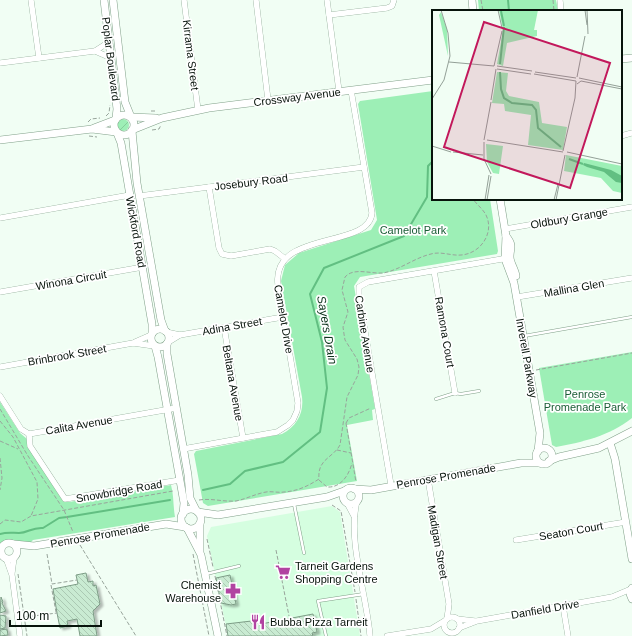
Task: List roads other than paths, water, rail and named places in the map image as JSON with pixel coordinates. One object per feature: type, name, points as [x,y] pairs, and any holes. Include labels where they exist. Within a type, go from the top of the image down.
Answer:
[{"type":"street","points":[[31,0],[38,58]]},
{"type":"street","name":"Poplar Boulevard","points":[[104,0],[117,109],[115,119]]},
{"type":"street","name":"Poplar Boulevard","points":[[112,0],[125,102],[131,117]]},
{"type":"street","name":"Kirrama Street","points":[[184,0],[198,110]]},
{"type":"street","points":[[256,0],[268,100]]},
{"type":"street","points":[[327,0],[339,91]]},
{"type":"street","points":[[329,15],[389,7],[393,5],[394,0]]},
{"type":"street","points":[[472,0],[473,10]]},
{"type":"street","points":[[560,0],[561,10]]},
{"type":"street","points":[[0,63],[95,51],[109,42]]},
{"type":"street","points":[[95,51],[111,58]]},
{"type":"street","points":[[622,59],[632,58]]},
{"type":"street","name":"Crossway Avenue","points":[[131,117],[139,119],[162,118],[198,110],[268,100],[432,80]]},
{"type":"street","points":[[209,187],[219,248],[222,254],[231,256],[270,250],[275,251],[284,258],[300,249],[363,228],[369,223],[372,213],[351,90]]},
{"type":"street","points":[[0,140],[92,129],[117,132],[124,135],[132,131],[134,123],[131,117],[123,114],[92,129]]},
{"type":"street","name":"Crossway Avenue","points":[[132,131],[162,118]]},
{"type":"street","points":[[115,119],[113,125],[117,132]]},
{"type":"street","name":"Wickford Road","points":[[132,131],[133,156],[139,196],[161,320],[165,331]]},
{"type":"street","name":"Wickford Road","points":[[117,132],[121,143],[153,328],[152,334]]},
{"type":"street","points":[[622,136],[632,132]]},
{"type":"street","points":[[622,136],[632,137]]},
{"type":"street","name":"Josebury Road","points":[[139,196],[364,167]]},
{"type":"street","points":[[0,218],[130,195]]},
{"type":"street","name":"Inverell Parkway","points":[[500,200],[506,232],[507,258],[517,297],[540,433],[548,450]]},
{"type":"street","name":"Oldbury Grange","points":[[506,232],[632,207]]},
{"type":"street","name":"Camelot Drive","points":[[183,449],[281,430],[290,423],[297,412],[297,397],[277,275],[284,258]]},
{"type":"street","name":"Carbine Avenue","points":[[391,485],[359,296],[359,287],[368,282],[507,258]]},
{"type":"street","points":[[142,267],[151,265]]},
{"type":"street","name":"Winona Circuit","points":[[0,292],[142,267]]},
{"type":"street","name":"Ramona Court","points":[[434,271],[455,393]]},
{"type":"street","name":"Mallina Glen","points":[[517,297],[632,278]]},
{"type":"street","name":"Adina Street","points":[[167,344],[180,335],[283,317]]},
{"type":"street","name":"Beltana Avenue","points":[[224,327],[243,438]]},
{"type":"street","points":[[201,555],[182,521],[184,503],[168,410],[158,356],[151,341],[152,334],[157,330],[165,331],[169,337],[167,354],[191,502],[201,519],[201,555],[218,636]]},
{"type":"street","name":"Adina Street","points":[[165,331],[180,335]]},
{"type":"street","name":"Brinbrook Street","points":[[0,367],[133,343],[152,334]]},
{"type":"street","name":"Brinbrook Street","points":[[133,343],[154,346]]},
{"type":"street","points":[[154,346],[162,347],[167,344]]},
{"type":"street","points":[[0,396],[21,430],[32,433]]},
{"type":"street","name":"Calita Avenue","points":[[32,433],[176,408]]},
{"type":"street","points":[[568,455],[544,448],[537,452],[536,457],[540,463],[546,464],[549,461],[588,451],[610,443],[632,431]]},
{"type":"street","name":"Snowbridge Road","points":[[32,433],[30,446],[61,496],[67,500],[180,480]]},
{"type":"street","name":"Inverell Parkway","points":[[537,452],[540,433]]},
{"type":"street","points":[[610,443],[615,459],[632,559]]},
{"type":"street","points":[[548,450],[551,457],[549,461]]},
{"type":"street","name":"Penrose Promenade","points":[[521,463],[537,452]]},
{"type":"street","name":"Penrose Promenade","points":[[357,500],[371,490],[391,485],[521,463],[540,463]]},
{"type":"street","name":"Madigan Street","points":[[428,479],[449,604],[446,620]]},
{"type":"street","points":[[356,485],[359,494],[354,516],[357,553],[370,636]]},
{"type":"street","name":"Penrose Promenade","points":[[344,491],[356,485],[371,490]]},
{"type":"street","points":[[186,528],[195,529],[200,524],[218,515],[327,497],[344,491],[343,496],[354,516]]},
{"type":"street","points":[[327,497],[353,504],[357,500]]},
{"type":"street","points":[[183,514],[188,510],[218,515]]},
{"type":"street","name":"Penrose Promenade","points":[[166,524],[183,514]]},
{"type":"street","name":"Seaton Court","points":[[516,540],[626,522]]},
{"type":"street","name":"Penrose Promenade","points":[[14,544],[34,546],[166,524],[186,528]]},
{"type":"street","points":[[12,575],[1,553],[1,548],[8,543],[14,544],[17,551],[12,575],[20,636]]},
{"type":"street","name":"Penrose Promenade","points":[[15,557],[34,546]]},
{"type":"street","points":[[3,558],[15,557]]},
{"type":"street","points":[[632,588],[630,594],[632,599]]},
{"type":"street","name":"Danfield Drive","points":[[459,628],[477,621],[612,597],[632,588]]},
{"type":"street","name":"Danfield Drive","points":[[612,597],[632,599]]},
{"type":"street","name":"Madigan Street","points":[[449,604],[457,618]]},
{"type":"street","points":[[563,606],[568,636]]},
{"type":"street","points":[[430,629],[452,617],[457,618],[460,622],[458,636]]},
{"type":"street","name":"Danfield Drive","points":[[457,618],[477,621]]},
{"type":"street","points":[[446,620],[445,624],[449,632]]},
{"type":"street","points":[[387,636],[430,629],[455,632],[459,628]]},
{"type":"lane","points":[[524,336],[632,318]]},
{"type":"lane","points":[[436,399],[455,393],[461,394],[479,391]]},
{"type":"lane","points":[[294,502],[304,553]]},
{"type":"lane","points":[[206,574],[239,566]]},
{"type":"lane","points":[[326,636],[318,601],[364,594]]},
{"type":"waterway","name":"Sayers Drain","points":[[508,0],[509,10]]},
{"type":"waterway","name":"Sayers Drain","points":[[203,490],[230,484],[245,471],[283,462],[320,432],[327,388],[322,342],[310,294],[324,268],[404,236],[427,197],[428,166],[432,162]]},
{"type":"waterway","name":"Sayers Drain","points":[[0,534],[22,533],[36,528],[43,528],[59,518],[170,500]]},
{"type":"place","name":"Tarneit Gardens Shopping Centre","points":[[283,572]]},
{"type":"place","name":"Chemist Warehouse","points":[[233,591]]},
{"type":"place","name":"Bubba Pizza Tarneit","points":[[258,622]]},
{"type":"park label","name":"Camelot Park","points":[[413,230]]},
{"type":"park label","name":"Penrose Promenade Park","points":[[585,400]]}]
